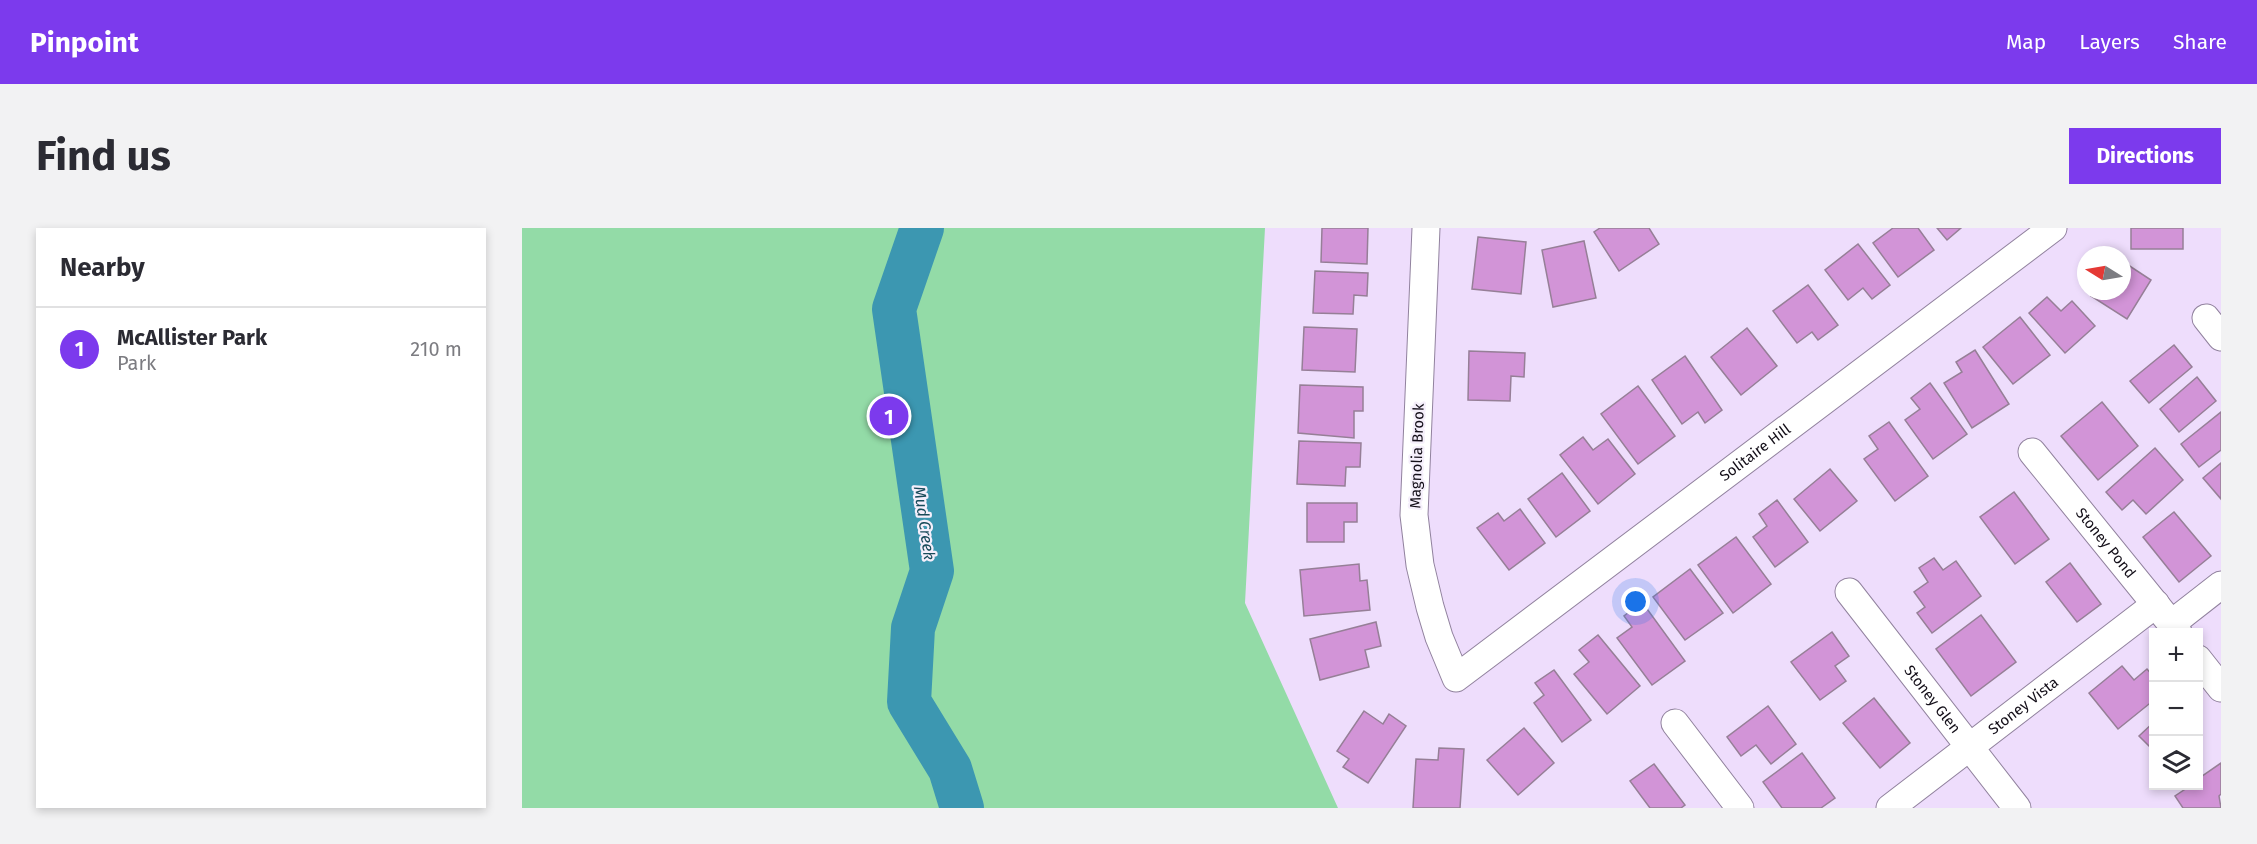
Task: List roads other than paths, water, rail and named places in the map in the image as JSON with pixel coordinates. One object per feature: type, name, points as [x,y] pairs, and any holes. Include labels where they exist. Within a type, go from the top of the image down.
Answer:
[{"type":"street","name":"Magnolia Brook","points":[[1426,228],[1414,515],[1420,565],[1430,607],[1439,637],[1456,678]]},
{"type":"street","name":"Solitaire Hill","points":[[1456,678],[2053,228]]},
{"type":"street","name":"Stoney Pond","points":[[2032,452],[2168,620]]},
{"type":"street","name":"Stoney Vista","points":[[1890,808],[1969,748],[2221,585]]},
{"type":"street","name":"Stoney Glen","points":[[1849,592],[2017,808]]},
{"type":"street","points":[[2203,664],[2221,688]]},
{"type":"street","points":[[1675,723],[1740,808]]},
{"type":"waterway","name":"Mud Creek","points":[[922,228],[894,309],[932,571],[913,628],[909,702],[950,769],[962,808]]},
{"type":"place","name":"McAllister Park","points":[[889,416]]}]
